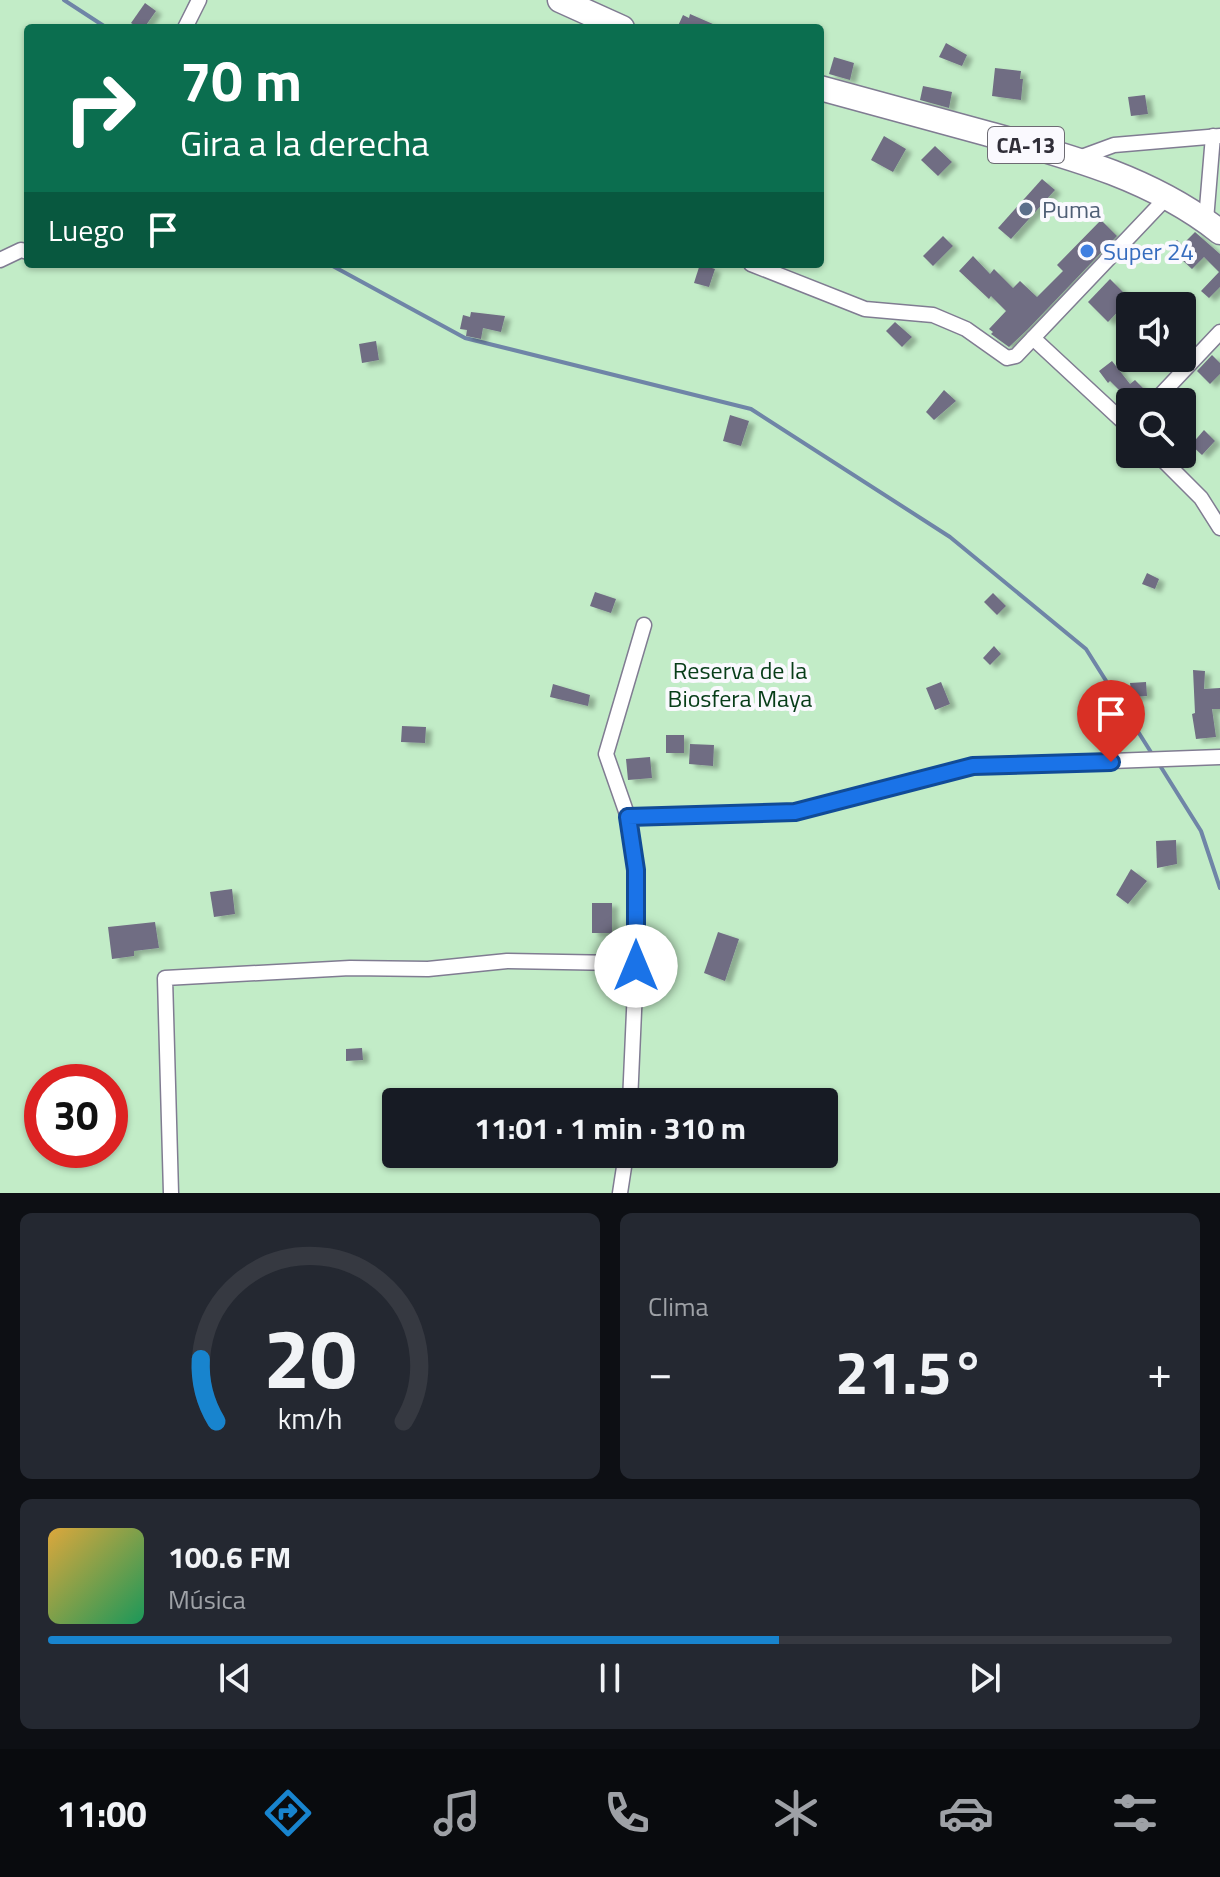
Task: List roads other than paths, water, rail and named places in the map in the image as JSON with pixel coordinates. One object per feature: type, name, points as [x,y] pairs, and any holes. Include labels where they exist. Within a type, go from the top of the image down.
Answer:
[{"type":"highway","points":[[560,0],[613,24]]},
{"type":"highway","name":"CA-13","points":[[824,89],[1106,169],[1168,196],[1213,226]]},
{"type":"street","points":[[187,24],[199,0]]},
{"type":"street","points":[[1075,160],[1114,145],[1217,136],[1213,226]]},
{"type":"street","points":[[761,268],[865,309],[933,315],[966,329],[1007,358],[1016,356],[1168,196]]},
{"type":"street","points":[[0,260],[24,251]]},
{"type":"street","points":[[1167,388],[1220,332]]},
{"type":"street","points":[[1033,338],[1116,415]]},
{"type":"street","points":[[1171,468],[1201,498],[1220,528]]},
{"type":"street","points":[[631,1088],[636,870],[628,817],[606,754],[644,625]]},
{"type":"street","points":[[628,817],[795,812],[973,766],[1220,757]]},
{"type":"street","points":[[171,1193],[165,978],[350,968],[428,969],[507,961],[636,966]]},
{"type":"street","points":[[620,1193],[624,1168]]},
{"type":"waterway","points":[[64,0],[101,24]]},
{"type":"waterway","points":[[336,268],[465,338],[751,409],[950,537],[1086,649],[1154,757]]},
{"type":"waterway","points":[[1159,764],[1201,831],[1220,888]]},
{"type":"place","name":"Puma","points":[[1026,209]]},
{"type":"place","name":"Super 24","points":[[1087,251]]},
{"type":"park label","name":"Reserva de la Biosfera Maya","points":[[740,684]]}]
